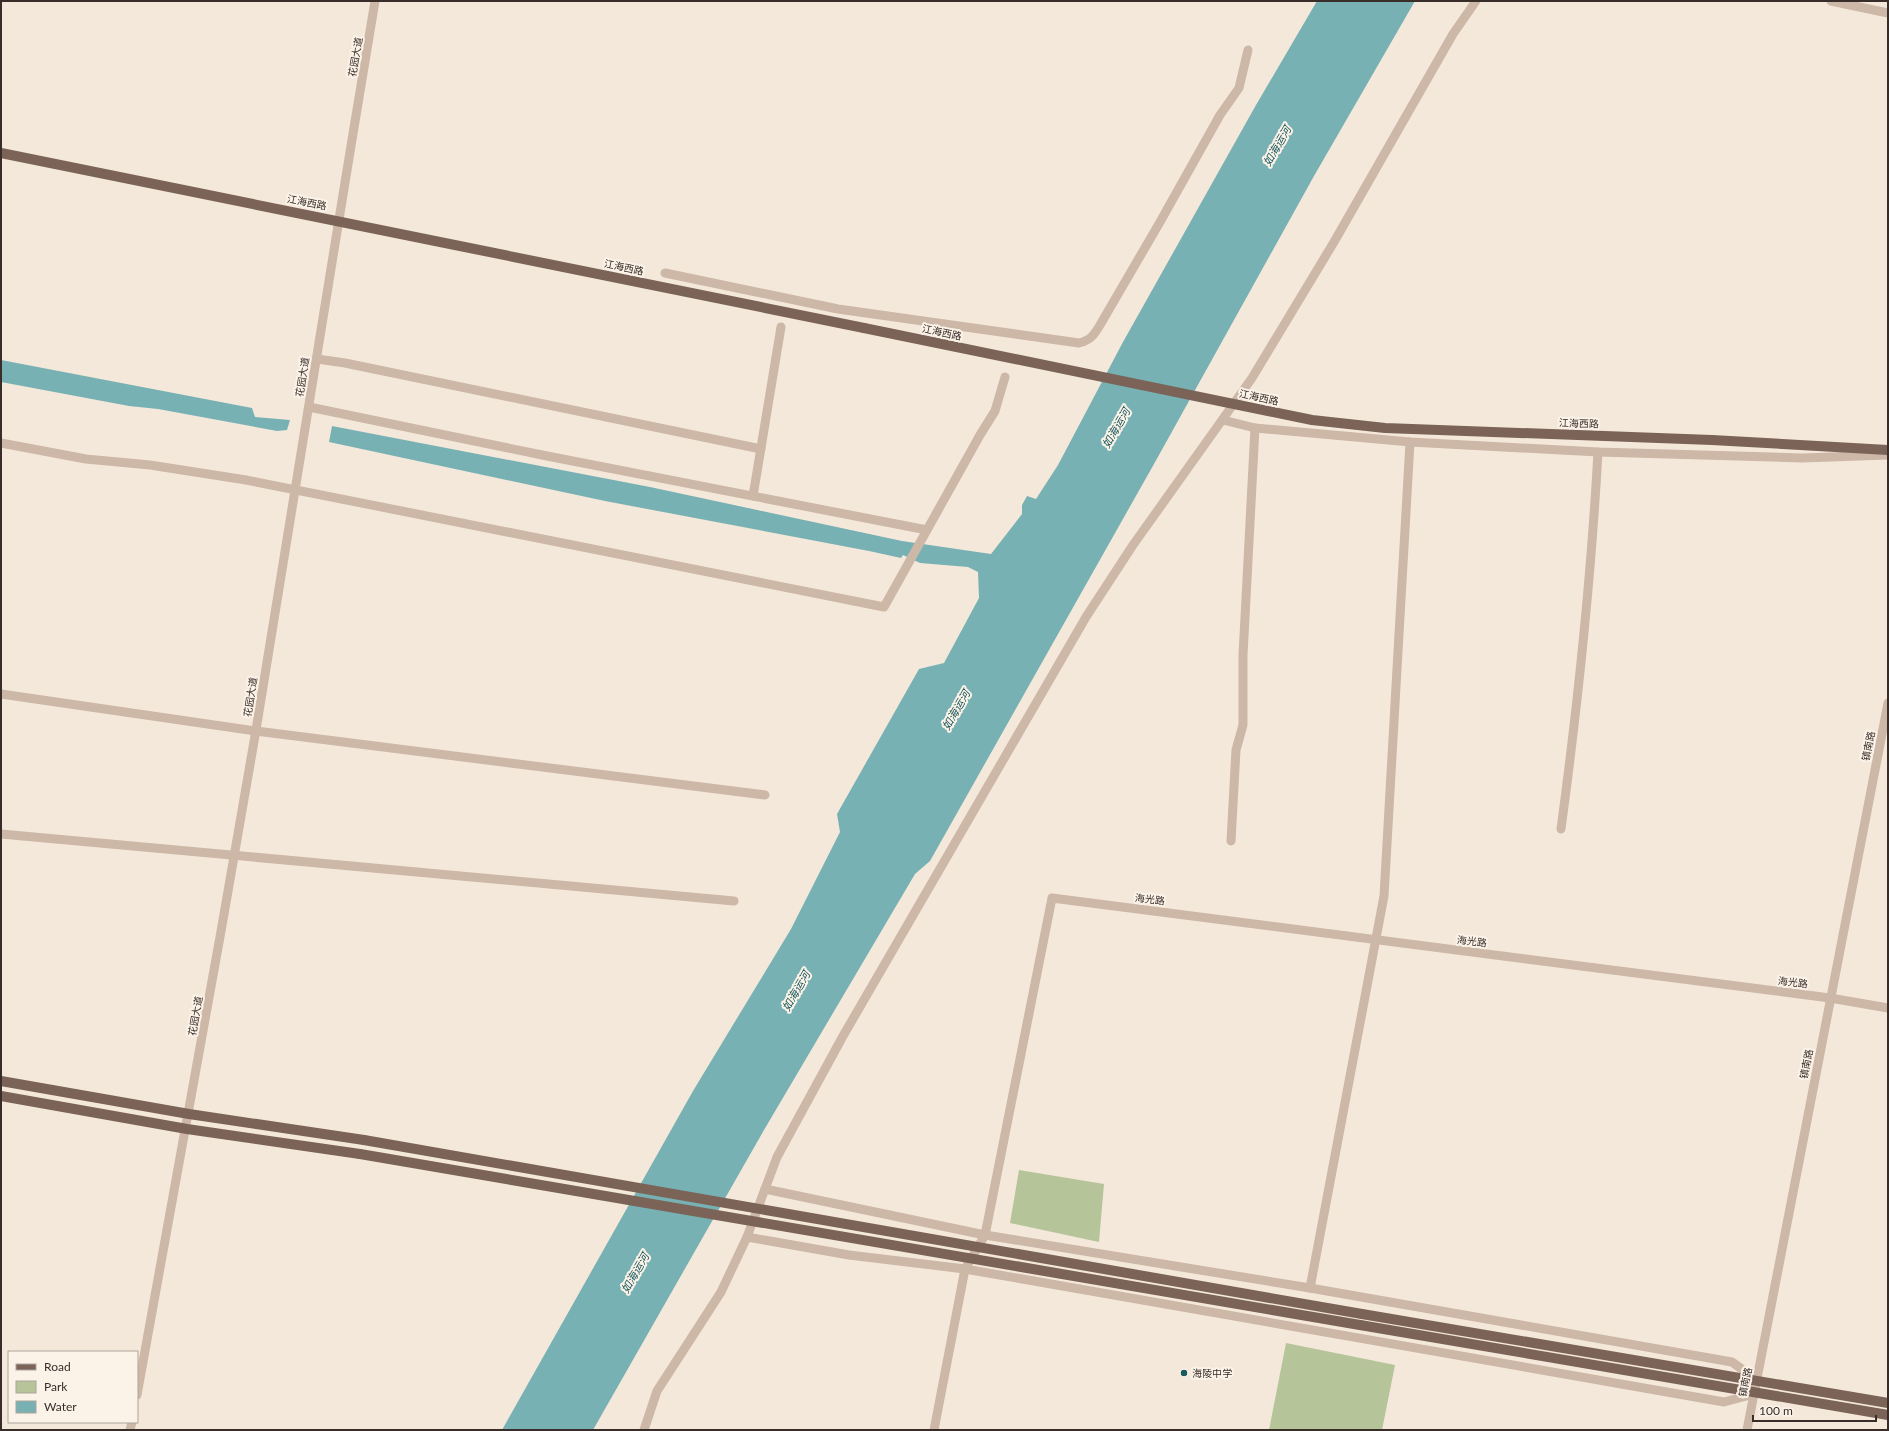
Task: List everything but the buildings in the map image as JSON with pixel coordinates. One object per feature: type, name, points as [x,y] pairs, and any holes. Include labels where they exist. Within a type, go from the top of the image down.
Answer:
[{"type":"main road","name":"江海西路","points":[[1,153],[338,220],[1312,420],[1385,428],[1712,440],[1888,450]]},
{"type":"main road","points":[[1,1081],[189,1114],[364,1140],[1362,1314],[1888,1403]]},
{"type":"main road","points":[[1,1096],[187,1128],[360,1154],[1754,1394],[1888,1415]]},
{"type":"street","name":"花园大道","points":[[138,1390],[187,1128],[233,856],[256,731],[338,220],[376,1]]},
{"type":"street","points":[[644,1430],[657,1392],[721,1292],[747,1237],[777,1157],[843,1036],[1086,618],[1133,545],[1252,378],[1334,242],[1453,34],[1476,1]]},
{"type":"street","points":[[1831,1],[1888,13]]},
{"type":"street","points":[[664,273],[838,309],[1079,343],[1087,341],[1093,337],[1220,115],[1239,88],[1248,50]]},
{"type":"street","points":[[753,496],[781,327]]},
{"type":"street","points":[[316,359],[761,449]]},
{"type":"street","points":[[1,443],[86,459],[150,465],[295,490],[884,607],[980,435],[995,411],[1005,377]]},
{"type":"street","points":[[309,407],[927,530]]},
{"type":"street","points":[[1223,420],[1255,428],[1410,442],[1598,452],[1802,458],[1888,455]]},
{"type":"street","points":[[1231,841],[1236,750],[1243,725],[1244,655],[1255,428]]},
{"type":"street","points":[[1310,1288],[1384,896],[1410,442]]},
{"type":"street","points":[[1561,829],[1573,738],[1591,568],[1598,452]]},
{"type":"street","points":[[1,694],[256,731],[765,795]]},
{"type":"street","name":"镇南路","points":[[1747,1430],[1888,703]]},
{"type":"street","points":[[1,834],[734,902]]},
{"type":"street","name":"海光路","points":[[985,1235],[1052,898],[1830,998],[1888,1008]]},
{"type":"street","points":[[765,1189],[985,1235],[1310,1288],[1732,1362],[1757,1380]]},
{"type":"street","points":[[934,1430],[965,1269],[985,1235]]},
{"type":"street","points":[[747,1237],[849,1255],[965,1269],[1724,1402],[1754,1394]]},
{"type":"green space","points":[[1019,1170],[1104,1184],[1099,1242],[1010,1223]]},
{"type":"green space","points":[[1286,1343],[1395,1365],[1382,1430],[1269,1430]]},
{"type":"water","name":"如海运河","points":[[1317,1],[1415,1],[1314,176],[1154,464],[930,861],[915,874],[764,1130],[593,1430],[502,1430],[693,1091],[791,929],[840,832],[837,814],[919,669],[944,663],[979,598],[978,572],[968,567],[920,563],[903,555],[901,558],[605,501],[329,442],[332,426],[650,487],[902,541],[991,554],[1022,514],[1022,505],[1027,496],[1036,499],[1058,465],[1123,342],[1256,105]]},
{"type":"water","points":[[1,360],[252,408],[255,417],[290,420],[287,430],[277,431],[158,409],[129,406],[1,382]]},
{"type":"place","name":"海陵中学","points":[[1184,1373]]}]
